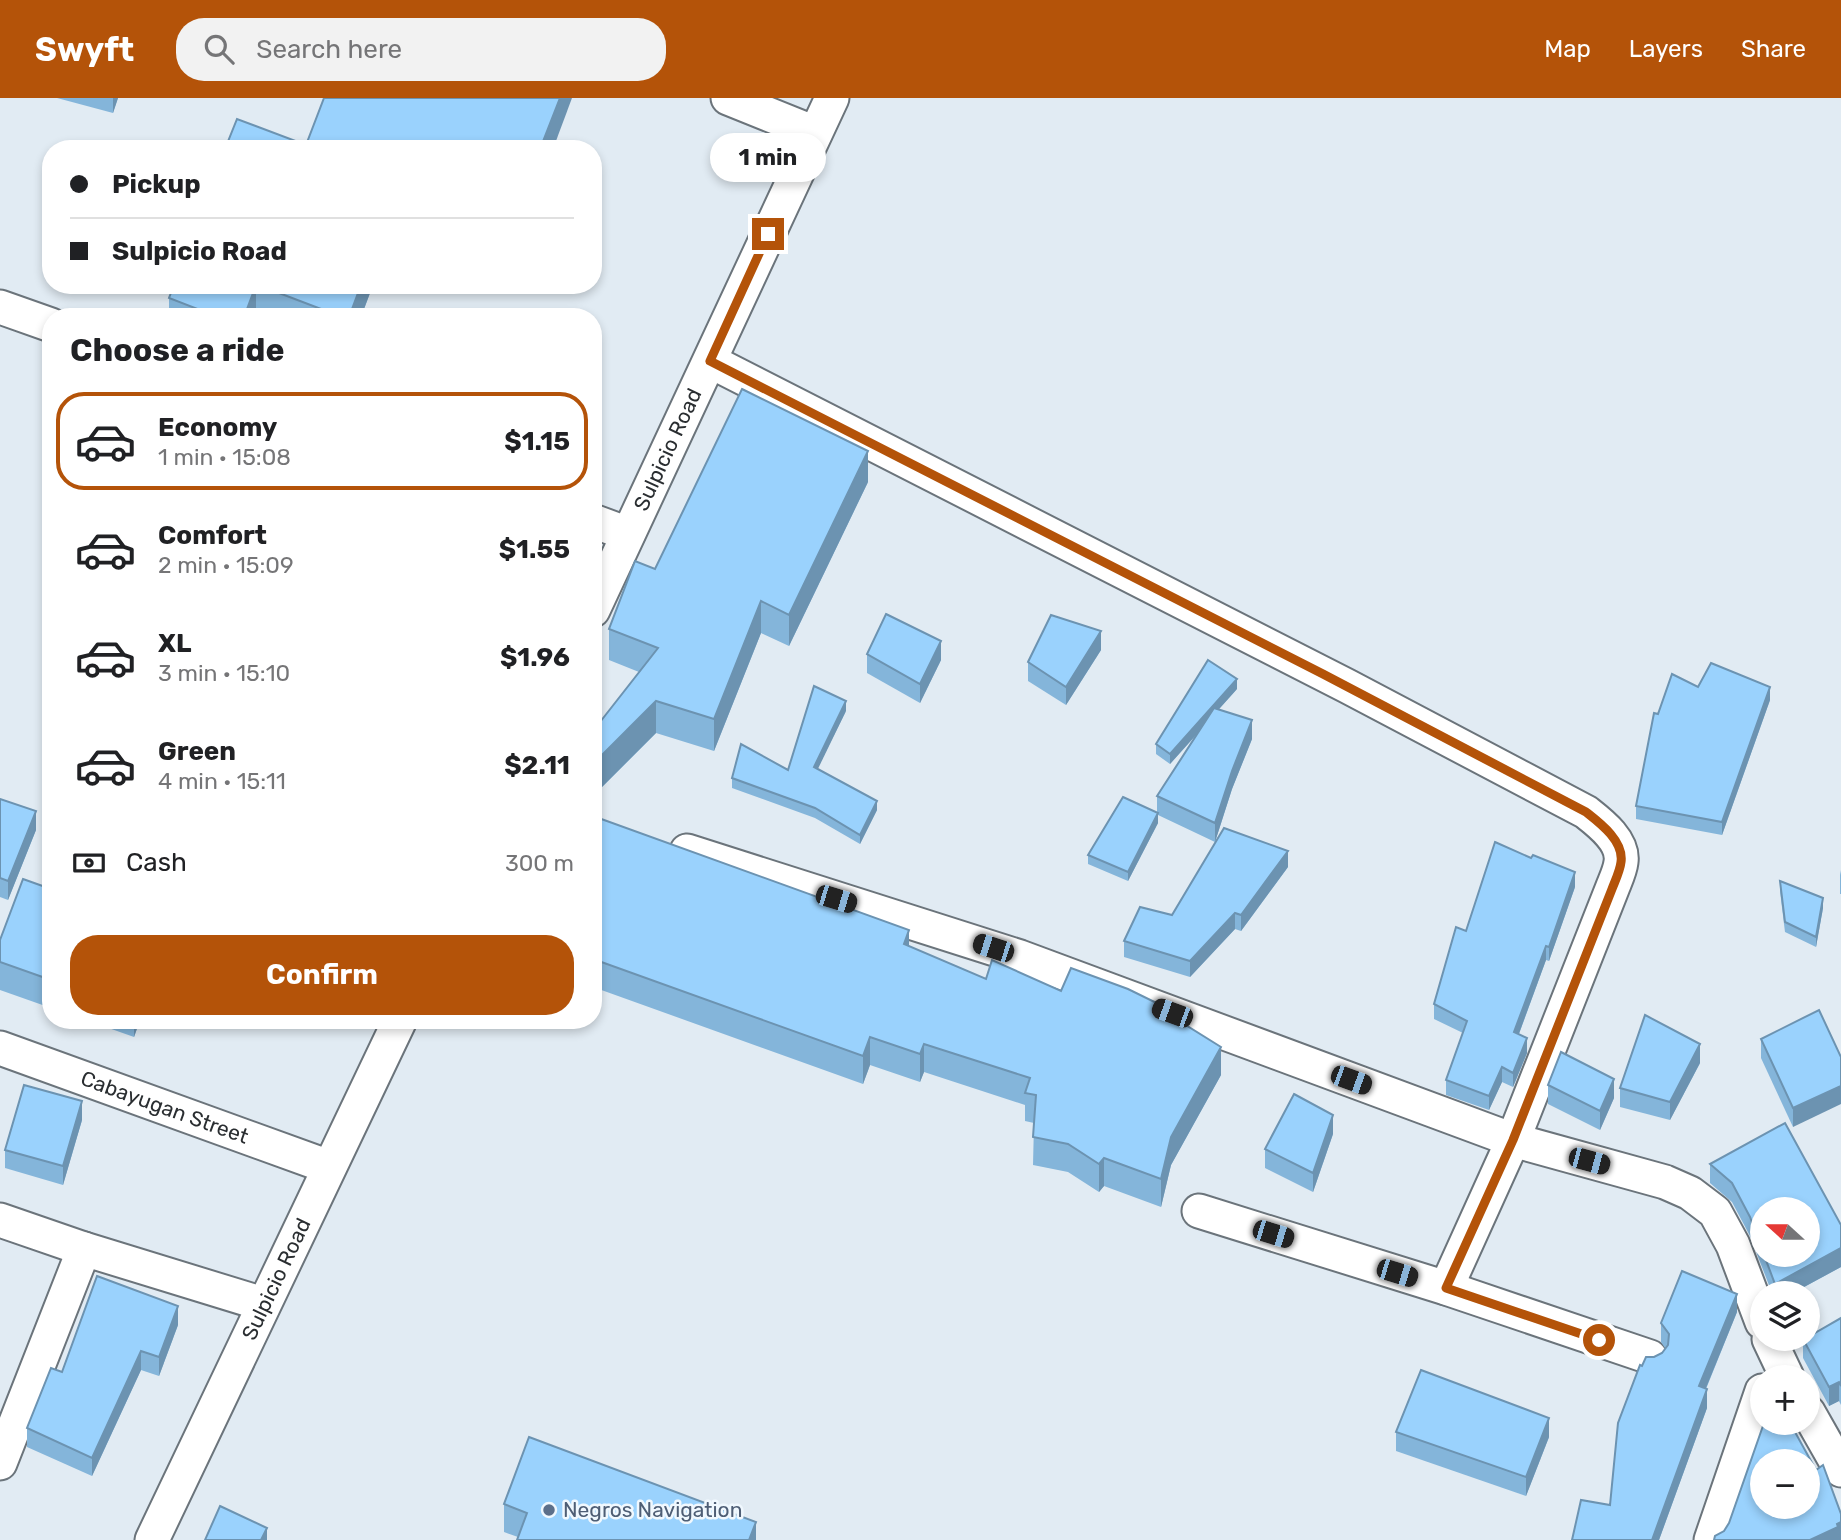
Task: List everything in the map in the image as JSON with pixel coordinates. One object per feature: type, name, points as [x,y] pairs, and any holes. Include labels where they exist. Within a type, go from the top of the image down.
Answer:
[{"type":"street","points":[[728,98],[816,133]]},
{"type":"street","name":"Sulpicio Road","points":[[602,590],[832,98]]},
{"type":"street","points":[[0,307],[42,322]]},
{"type":"street","points":[[710,361],[1347,686],[1586,812],[1605,827],[1617,845],[1622,860],[1513,1140],[1446,1288]]},
{"type":"street","points":[[602,524],[628,534]]},
{"type":"street","points":[[656,840],[1020,957],[1513,1140],[1665,1182],[1690,1193],[1715,1212],[1733,1245],[1750,1290]]},
{"type":"street","name":"Sulpicio Road","points":[[152,1540],[396,1029]]},
{"type":"street","name":"Cabayugan Street","points":[[0,1048],[329,1167]]},
{"type":"street","points":[[1199,1211],[1446,1288],[1650,1357]]},
{"type":"street","points":[[0,1220],[263,1304]]},
{"type":"street","points":[[0,1463],[84,1249]]},
{"type":"street","points":[[1711,1540],[1750,1426]]},
{"type":"street","points":[[1820,1433],[1841,1470]]},
{"type":"building","points":[[324,98],[560,98],[544,140],[308,140]]},
{"type":"building","points":[[237,119],[293,140],[229,140]]},
{"type":"building","points":[[171,294],[253,294],[247,308],[195,308],[169,298]]},
{"type":"building","points":[[282,294],[358,294],[352,308],[318,308]]},
{"type":"building","points":[[742,389],[868,451],[789,615],[761,601],[714,719],[656,701],[602,755],[602,720],[658,648],[609,629],[635,561],[655,569]]},
{"type":"building","points":[[886,614],[941,641],[920,684],[867,654]]},
{"type":"building","points":[[1051,615],[1101,631],[1066,687],[1028,662]]},
{"type":"building","points":[[1208,660],[1237,679],[1170,754],[1156,744]]},
{"type":"building","points":[[1711,663],[1770,687],[1722,822],[1636,806],[1654,713],[1658,714],[1672,674],[1698,687]]},
{"type":"building","points":[[814,686],[846,701],[814,767],[877,801],[860,835],[815,808],[732,778],[741,744],[788,770]]},
{"type":"building","points":[[1214,708],[1252,720],[1215,823],[1157,796]]},
{"type":"building","points":[[1123,797],[1158,813],[1128,872],[1088,855]]},
{"type":"building","points":[[0,799],[36,811],[8,881],[0,878]]},
{"type":"building","points":[[602,819],[909,930],[904,944],[986,979],[992,960],[1061,991],[1071,968],[1128,989],[1175,1012],[1173,1017],[1221,1047],[1171,1137],[1161,1179],[1104,1158],[1099,1164],[1068,1144],[1033,1137],[1036,1095],[1025,1093],[1030,1078],[924,1044],[920,1054],[870,1037],[863,1056],[602,962]]},
{"type":"building","points":[[1224,828],[1288,851],[1241,915],[1235,913],[1190,961],[1124,941],[1140,907],[1172,915]]},
{"type":"building","points":[[1495,842],[1531,858],[1533,855],[1575,872],[1549,947],[1546,946],[1514,1032],[1527,1038],[1513,1073],[1502,1067],[1489,1096],[1446,1080],[1467,1021],[1434,1004],[1456,927],[1466,931]]},
{"type":"building","points":[[23,879],[42,886],[42,977],[0,962],[0,940]]},
{"type":"building","points":[[1780,881],[1823,898],[1816,937],[1785,922]]},
{"type":"building","points":[[1819,1010],[1841,1057],[1841,1086],[1793,1108],[1761,1039]]},
{"type":"building","points":[[1645,1015],[1700,1044],[1670,1102],[1620,1088]]},
{"type":"building","points":[[1561,1052],[1614,1079],[1600,1111],[1548,1085]]},
{"type":"building","points":[[24,1085],[82,1101],[63,1166],[5,1150]]},
{"type":"building","points":[[1294,1094],[1333,1115],[1313,1173],[1265,1149]]},
{"type":"building","points":[[1785,1123],[1841,1225],[1841,1248],[1820,1259],[1820,1197],[1750,1197],[1750,1217],[1732,1183],[1710,1164]]},
{"type":"building","points":[[1769,1267],[1806,1267],[1780,1281],[1774,1281]]},
{"type":"building","points":[[1682,1271],[1737,1294],[1699,1386],[1707,1389],[1652,1540],[1572,1540],[1581,1500],[1610,1505],[1618,1423],[1640,1365],[1642,1366],[1646,1357],[1662,1353],[1668,1345],[1669,1334],[1661,1323]]},
{"type":"building","points":[[97,1276],[178,1306],[159,1357],[141,1351],[92,1458],[27,1428],[51,1368],[62,1372]]},
{"type":"building","points":[[1841,1318],[1841,1386],[1839,1382],[1829,1387],[1820,1365],[1817,1365],[1810,1351],[1820,1351],[1820,1330]]},
{"type":"building","points":[[1421,1370],[1549,1418],[1526,1477],[1396,1432]]},
{"type":"building","points":[[1760,1435],[1797,1435],[1804,1449],[1755,1449]]},
{"type":"building","points":[[529,1437],[756,1522],[749,1540],[517,1540],[527,1513],[504,1504]]},
{"type":"building","points":[[1750,1463],[1750,1519],[1820,1519],[1820,1467],[1823,1465],[1841,1514],[1838,1527],[1810,1540],[1714,1540],[1715,1536],[1724,1531]]},
{"type":"building","points":[[220,1506],[267,1528],[261,1540],[205,1540]]},
{"type":"place","name":"Negros Navigation","points":[[549,1510]]},
{"type":"route","points":[[768,234],[710,361],[1347,686],[1586,812],[1605,827],[1617,845],[1622,860],[1612,889],[1513,1140],[1446,1288],[1599,1340]]}]
